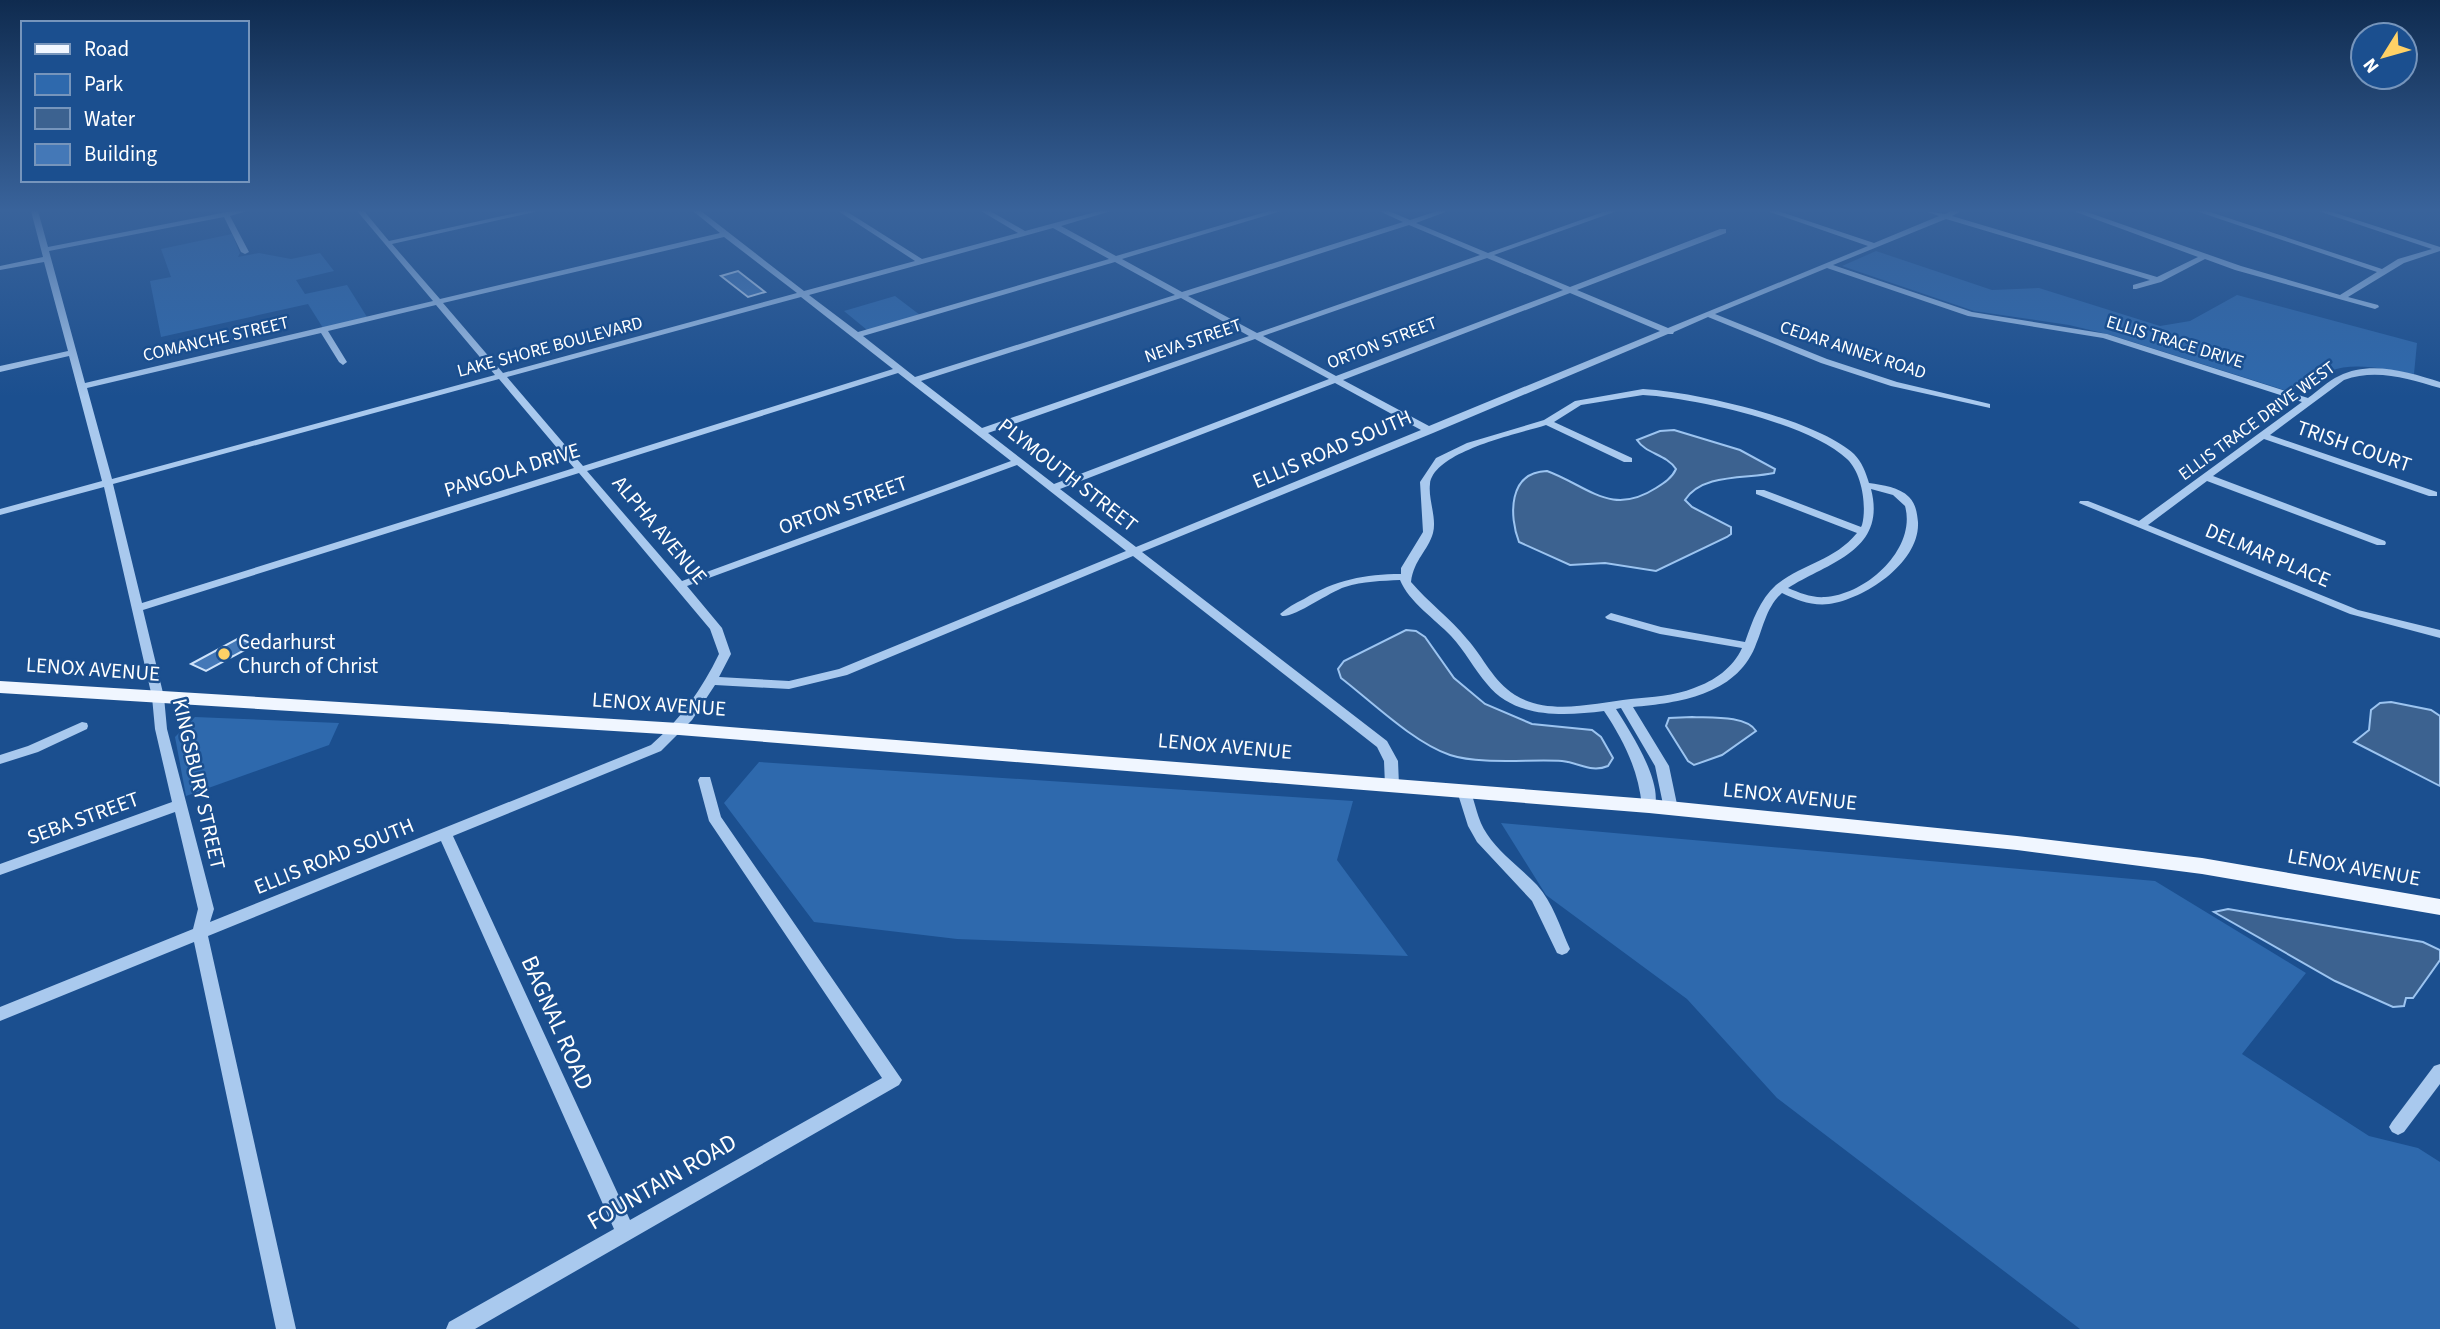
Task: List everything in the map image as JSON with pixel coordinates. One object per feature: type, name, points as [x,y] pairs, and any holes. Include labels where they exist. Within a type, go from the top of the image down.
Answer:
[{"type":"main road","name":"LENOX AVENUE","points":[[0,687],[679,729],[1649,806],[2017,843],[2202,866],[2440,907]]},
{"type":"street","name":"KINGSBURY STREET","points":[[50,273],[107,483],[158,697],[161,729],[206,909],[200,932],[286,1329]]},
{"type":"street","name":"ALPHA AVENUE","points":[[413,273],[680,585],[721,637],[725,654],[712,681],[679,729]]},
{"type":"street","name":"COMANCHE STREET","points":[[82,387],[563,273]]},
{"type":"street","name":"PLYMOUTH STREET","points":[[777,273],[1382,744],[1391,761],[1391,785]]},
{"type":"street","name":"LAKE SHORE BOULEVARD","points":[[0,512],[881,273]]},
{"type":"street","points":[[858,335],[1068,273]]},
{"type":"street","points":[[1142,273],[1430,431]]},
{"type":"street","points":[[915,380],[1252,273]]},
{"type":"street","name":"NEVA STREET","points":[[981,432],[1436,273]]},
{"type":"street","points":[[1530,273],[1670,332]]},
{"type":"street","name":"ORTON STREET","points":[[1054,488],[1614,273]]},
{"type":"street","name":"ELLIS ROAD SOUTH","points":[[712,681],[789,685],[823,679],[1811,273]]},
{"type":"street","name":"ELLIS TRACE DRIVE","points":[[1849,273],[1971,314],[2104,336],[2308,401]]},
{"type":"street","points":[[2134,273],[2158,280]]},
{"type":"street","points":[[2136,287],[2172,273]]},
{"type":"street","points":[[2260,273],[2375,307]]},
{"type":"street","points":[[2340,298],[2382,273]]},
{"type":"street","name":"CEDAR ANNEX ROAD","points":[[1710,315],[1824,361],[1894,384],[1987,406]]},
{"type":"street","points":[[323,330],[343,362]]},
{"type":"street","points":[[0,369],[72,353]]},
{"type":"street","name":"PANGOLA DRIVE","points":[[136,609],[901,369]]},
{"type":"street","name":"ELLIS TRACE DRIVE WEST","points":[[2142,524],[2308,401],[2352,373],[2395,374],[2440,384]]},
{"type":"street","points":[[1643,392],[1677,394],[1754,415],[1821,440],[1850,456],[1858,465],[1865,485],[1869,520],[1864,532],[1848,552],[1831,564],[1779,588],[1767,601],[1750,646],[1736,667],[1698,694],[1554,711],[1515,700],[1498,689],[1463,641],[1418,599],[1404,577],[1428,531],[1425,482],[1440,460],[1470,445],[1547,422],[1578,403],[1591,399],[1643,392]]},
{"type":"street","points":[[1547,422],[1628,460]]},
{"type":"street","name":"TRISH COURT","points":[[2262,435],[2433,494]]},
{"type":"street","name":"ORTON STREET","points":[[680,585],[1019,461]]},
{"type":"street","points":[[2206,477],[2381,543]]},
{"type":"street","points":[[1779,588],[1804,599],[1835,600],[1881,576],[1905,552],[1912,538],[1914,523],[1910,505],[1898,494],[1865,485]]},
{"type":"street","points":[[1759,492],[1864,532]]},
{"type":"street","name":"DELMAR PLACE","points":[[2084,503],[2142,524],[2354,612],[2440,634]]},
{"type":"street","points":[[1286,614],[1329,588],[1350,580],[1404,577]]},
{"type":"street","points":[[1611,617],[1660,630],[1750,646]]},
{"type":"street","points":[[1625,704],[1662,766],[1671,809]]},
{"type":"street","points":[[1606,706],[1641,761],[1647,778],[1649,806]]},
{"type":"street","points":[[0,760],[33,749],[82,726]]},
{"type":"street","name":"ELLIS ROAD SOUTH","points":[[0,1014],[656,748],[679,729]]},
{"type":"street","name":"FOUNTAIN ROAD","points":[[456,1329],[893,1080],[714,818],[705,780]]},
{"type":"street","points":[[1464,791],[1470,821],[1483,843],[1535,892],[1562,949]]},
{"type":"street","name":"SEBA STREET","points":[[0,870],[179,805]]},
{"type":"street","name":"BAGNAL ROAD","points":[[445,835],[625,1231]]},
{"type":"street","points":[[2398,1127],[2440,1071]]},
{"type":"green space","points":[[170,273],[325,273],[296,280],[305,294],[347,285],[367,317],[323,328],[308,304],[161,337],[150,281],[171,277]]},
{"type":"green space","points":[[1863,273],[1941,273],[1992,290],[2039,288],[2160,326],[2190,321],[2237,295],[2417,343],[2414,374],[2372,367],[2340,368],[2302,386],[2284,390],[2111,335],[2069,325],[1974,311]]},
{"type":"green space","points":[[895,296],[920,315],[867,330],[844,311]]},
{"type":"green space","points":[[195,717],[339,723],[329,745],[186,796],[175,737]]},
{"type":"green space","points":[[759,762],[1353,801],[1337,860],[1408,956],[957,939],[814,922],[724,803]]},
{"type":"green space","points":[[1501,823],[2155,881],[2306,973],[2242,1054],[2369,1136],[2418,1148],[2440,1162],[2440,1329],[2080,1329],[1777,1098],[1687,999],[1546,895]]},
{"type":"water","points":[[1674,430],[1740,450],[1775,469],[1774,473],[1702,485],[1685,500],[1692,507],[1731,527],[1731,534],[1727,537],[1656,571],[1605,563],[1570,565],[1519,542],[1513,508],[1518,487],[1525,479],[1534,473],[1547,471],[1600,496],[1626,500],[1640,496],[1665,482],[1676,469],[1637,440],[1660,431]]},
{"type":"water","points":[[1406,630],[1416,631],[1425,637],[1454,678],[1485,704],[1532,724],[1592,730],[1601,737],[1613,758],[1608,766],[1596,768],[1562,761],[1491,761],[1462,758],[1436,749],[1408,732],[1341,678],[1338,669],[1344,661]]},
{"type":"water","points":[[2391,702],[2431,710],[2440,716],[2440,786],[2354,742],[2369,730],[2371,710],[2380,703]]},
{"type":"water","points":[[1669,718],[1736,720],[1744,722],[1756,731],[1722,755],[1694,765],[1688,761],[1666,726]]},
{"type":"water","points":[[2228,909],[2423,942],[2440,950],[2440,960],[2413,998],[2406,998],[2404,1006],[2393,1007],[2335,981],[2214,912]]},
{"type":"building","points":[[741,273],[765,292],[748,297],[721,276]]},
{"type":"building","name":"Cedarhurst Church of Christ","points":[[239,638],[254,645],[206,671],[191,664]]},
{"type":"place","name":"Cedarhurst Church of Christ","points":[[224,654]]}]
